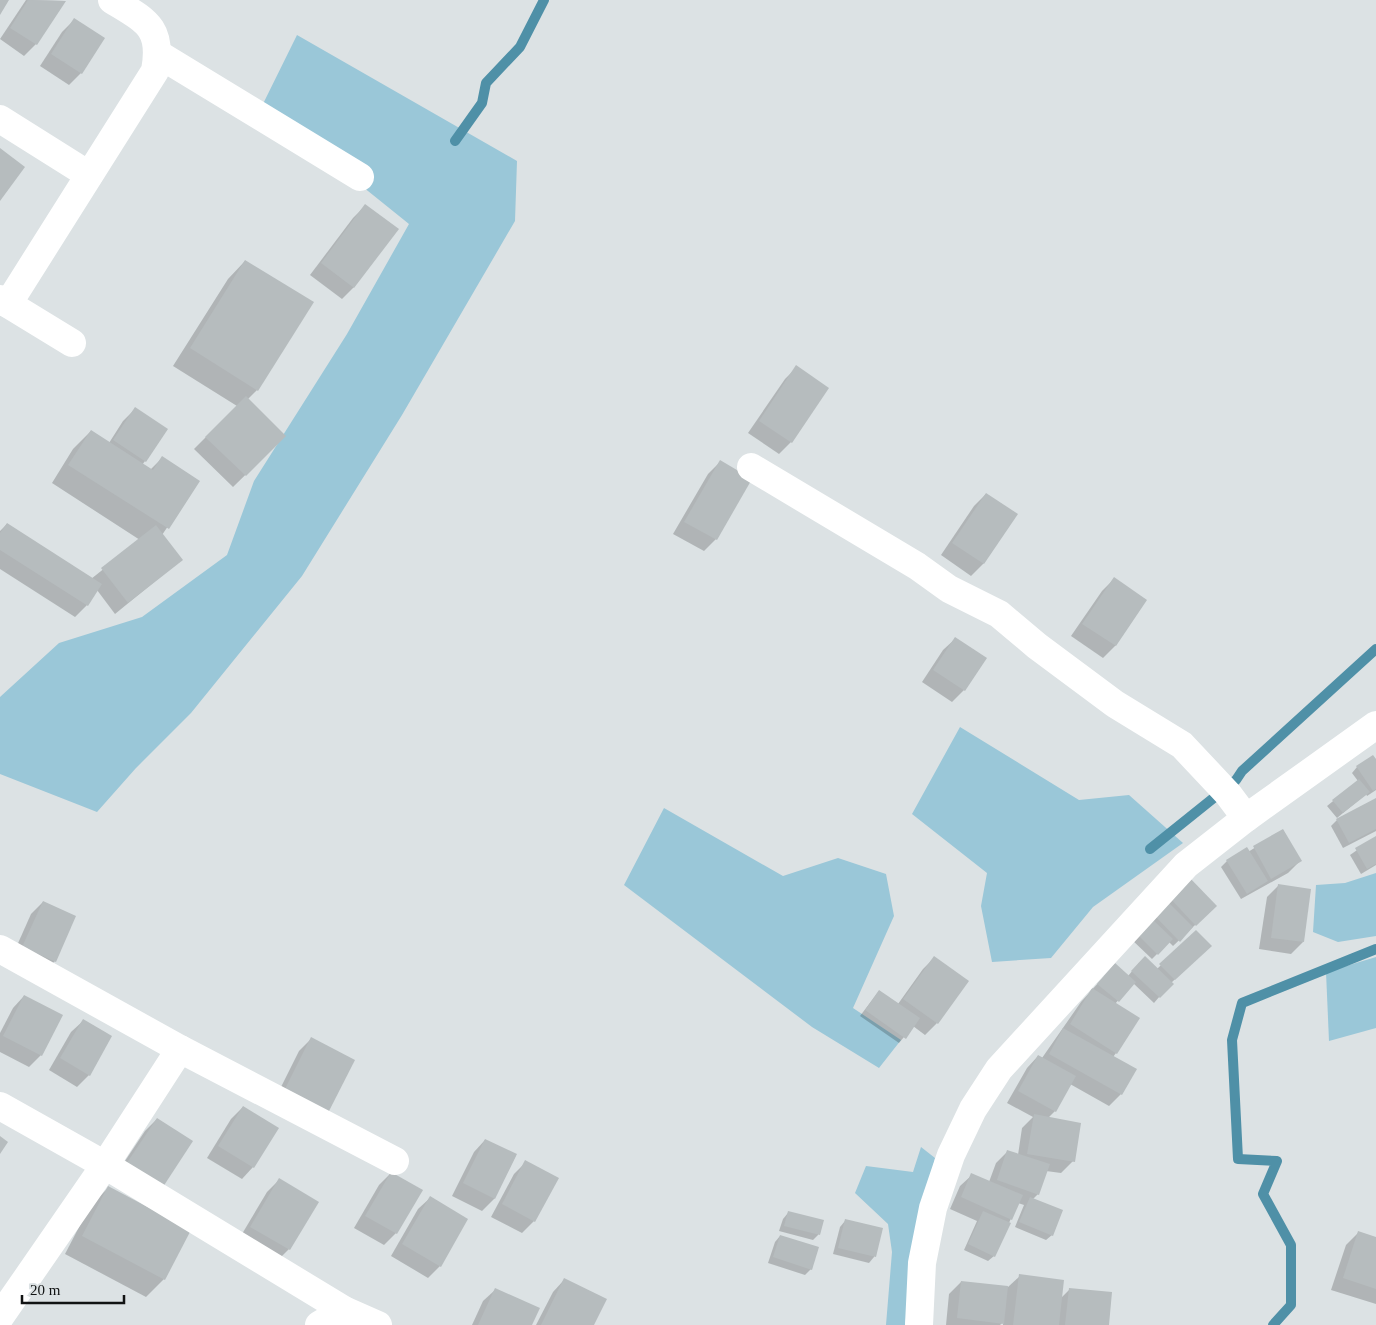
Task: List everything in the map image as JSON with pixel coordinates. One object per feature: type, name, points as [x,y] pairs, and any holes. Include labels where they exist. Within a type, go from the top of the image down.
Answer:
[{"type":"street","points":[[72,343],[4,301],[89,175],[155,71],[158,54],[155,36],[147,21],[112,0]]},
{"type":"street","points":[[158,54],[360,177]]},
{"type":"street","points":[[0,119],[89,175]]},
{"type":"street","points":[[751,467],[917,566],[949,589],[999,614],[1037,646],[1115,704],[1182,745],[1228,794],[1246,818]]},
{"type":"street","points":[[919,1325],[922,1263],[933,1208],[951,1155],[974,1109],[999,1069],[1186,865],[1246,818],[1376,725]]},
{"type":"street","points":[[0,948],[180,1049],[395,1161]]},
{"type":"street","points":[[0,1317],[105,1165],[180,1049]]},
{"type":"street","points":[[0,1106],[105,1165],[344,1310],[378,1325]]},
{"type":"street","points":[[319,1325],[344,1310]]},
{"type":"shaded area","points":[[297,35],[517,161],[515,221],[402,415],[302,576],[191,713],[136,768],[97,812],[0,774],[0,697],[59,643],[142,617],[227,555],[254,481],[347,334],[409,224],[327,158],[259,112]]},
{"type":"shaded area","points":[[960,727],[1079,800],[1129,795],[1183,843],[1093,907],[1051,958],[992,962],[981,906],[987,873],[912,814]]},
{"type":"shaded area","points":[[664,808],[783,876],[838,858],[886,874],[894,916],[853,1008],[901,1040],[879,1068],[812,1027],[624,885]]},
{"type":"shaded area","points":[[1376,873],[1376,936],[1338,942],[1313,932],[1316,885],[1345,883]]},
{"type":"shaded area","points":[[1376,957],[1376,1028],[1329,1041],[1326,972]]},
{"type":"shaded area","points":[[921,1147],[935,1158],[918,1230],[905,1325],[886,1325],[892,1252],[888,1224],[855,1193],[866,1166],[913,1172]]},
{"type":"building","points":[[0,0],[9,0],[0,15]]},
{"type":"building","points":[[28,0],[66,1],[37,45],[10,28]]},
{"type":"building","points":[[74,18],[105,38],[82,74],[51,54]]},
{"type":"building","points":[[0,148],[25,167],[0,201]]},
{"type":"building","points":[[365,204],[399,229],[354,288],[321,263]]},
{"type":"building","points":[[245,260],[314,302],[258,391],[190,348]]},
{"type":"building","points":[[796,365],[829,388],[792,443],[759,421]]},
{"type":"building","points":[[246,396],[286,436],[246,476],[205,437]]},
{"type":"building","points":[[135,407],[168,429],[146,462],[113,440]]},
{"type":"building","points":[[91,430],[153,470],[162,456],[200,481],[169,529],[68,465]]},
{"type":"building","points":[[720,460],[752,479],[717,540],[684,522]]},
{"type":"building","points":[[986,493],[1018,514],[984,564],[952,543]]},
{"type":"building","points":[[7,523],[102,584],[88,606],[0,550],[0,533]]},
{"type":"building","points":[[156,525],[183,560],[128,603],[101,568]]},
{"type":"building","points":[[1114,577],[1147,600],[1116,646],[1082,624]]},
{"type":"building","points":[[955,637],[987,658],[965,691],[933,670]]},
{"type":"building","points":[[1373,755],[1376,759],[1376,789],[1373,791],[1356,766]]},
{"type":"building","points":[[1359,779],[1370,792],[1343,813],[1332,800]]},
{"type":"building","points":[[1376,798],[1376,829],[1349,843],[1336,819]]},
{"type":"building","points":[[1283,829],[1302,861],[1271,879],[1253,846]]},
{"type":"building","points":[[1376,836],[1376,864],[1367,869],[1355,848]]},
{"type":"building","points":[[1247,847],[1268,881],[1247,894],[1226,860]]},
{"type":"building","points":[[1188,876],[1217,906],[1196,926],[1167,895]]},
{"type":"building","points":[[1278,884],[1311,889],[1304,942],[1271,938]]},
{"type":"building","points":[[1165,899],[1193,927],[1180,942],[1152,913]]},
{"type":"building","points":[[43,901],[76,916],[56,962],[22,947]]},
{"type":"building","points":[[1150,917],[1173,939],[1158,955],[1135,932]]},
{"type":"building","points":[[1196,930],[1212,946],[1175,980],[1159,964]]},
{"type":"building","points":[[934,956],[969,981],[938,1024],[903,999]]},
{"type":"building","points":[[1145,956],[1174,984],[1160,998],[1131,971]]},
{"type":"building","points":[[1115,963],[1136,982],[1119,1002],[1097,984]]},
{"type":"building","points":[[1092,988],[1140,1018],[1117,1054],[1070,1024]]},
{"type":"building","points":[[879,990],[920,1018],[906,1039],[865,1010]]},
{"type":"building","points":[[24,995],[63,1015],[42,1056],[3,1036]]},
{"type":"building","points":[[83,1019],[112,1036],[90,1076],[60,1058]]},
{"type":"building","points":[[1063,1028],[1137,1069],[1122,1095],[1049,1054]]},
{"type":"building","points":[[311,1037],[355,1060],[328,1113],[284,1091]]},
{"type":"building","points":[[1038,1055],[1076,1076],[1056,1112],[1018,1091]]},
{"type":"building","points":[[243,1106],[279,1128],[254,1168],[218,1146]]},
{"type":"building","points":[[1034,1114],[1081,1123],[1075,1162],[1027,1154]]},
{"type":"building","points":[[157,1118],[193,1141],[161,1190],[124,1167]]},
{"type":"building","points":[[0,1136],[8,1142],[0,1154]]},
{"type":"building","points":[[485,1139],[517,1154],[495,1199],[463,1183]]},
{"type":"building","points":[[1007,1150],[1050,1164],[1039,1195],[997,1180]]},
{"type":"building","points":[[525,1160],[559,1178],[535,1222],[502,1204]]},
{"type":"building","points":[[391,1172],[423,1190],[397,1234],[365,1216]]},
{"type":"building","points":[[971,1173],[1023,1195],[1012,1220],[961,1197]]},
{"type":"building","points":[[279,1178],[319,1202],[290,1250],[250,1227]]},
{"type":"building","points":[[108,1186],[191,1230],[165,1280],[82,1236]]},
{"type":"building","points":[[430,1196],[468,1219],[441,1267],[402,1244]]},
{"type":"building","points":[[1030,1197],[1063,1210],[1053,1236],[1019,1222]]},
{"type":"building","points":[[788,1211],[824,1220],[820,1235],[784,1226]]},
{"type":"building","points":[[983,1211],[1011,1223],[995,1257],[968,1244]]},
{"type":"building","points":[[845,1219],[883,1228],[876,1257],[838,1248]]},
{"type":"building","points":[[1358,1231],[1376,1237],[1376,1289],[1343,1278]]},
{"type":"building","points":[[780,1235],[819,1247],[812,1270],[773,1257]]},
{"type":"building","points":[[1019,1274],[1064,1280],[1059,1325],[1013,1325]]},
{"type":"building","points":[[564,1278],[607,1299],[594,1325],[541,1325]]},
{"type":"building","points":[[961,1281],[1008,1286],[1004,1324],[957,1318]]},
{"type":"building","points":[[495,1288],[540,1308],[532,1325],[478,1325]]},
{"type":"building","points":[[1069,1288],[1112,1292],[1109,1325],[1065,1325]]},
{"type":"waterway","points":[[455,141],[482,103],[486,83],[520,47],[544,0]]},
{"type":"waterway","points":[[1150,849],[1236,780],[1242,771],[1376,649]]},
{"type":"waterway","points":[[1273,1325],[1291,1305],[1291,1245],[1263,1194],[1277,1161],[1238,1159],[1232,1040],[1242,1003],[1376,949]]}]
